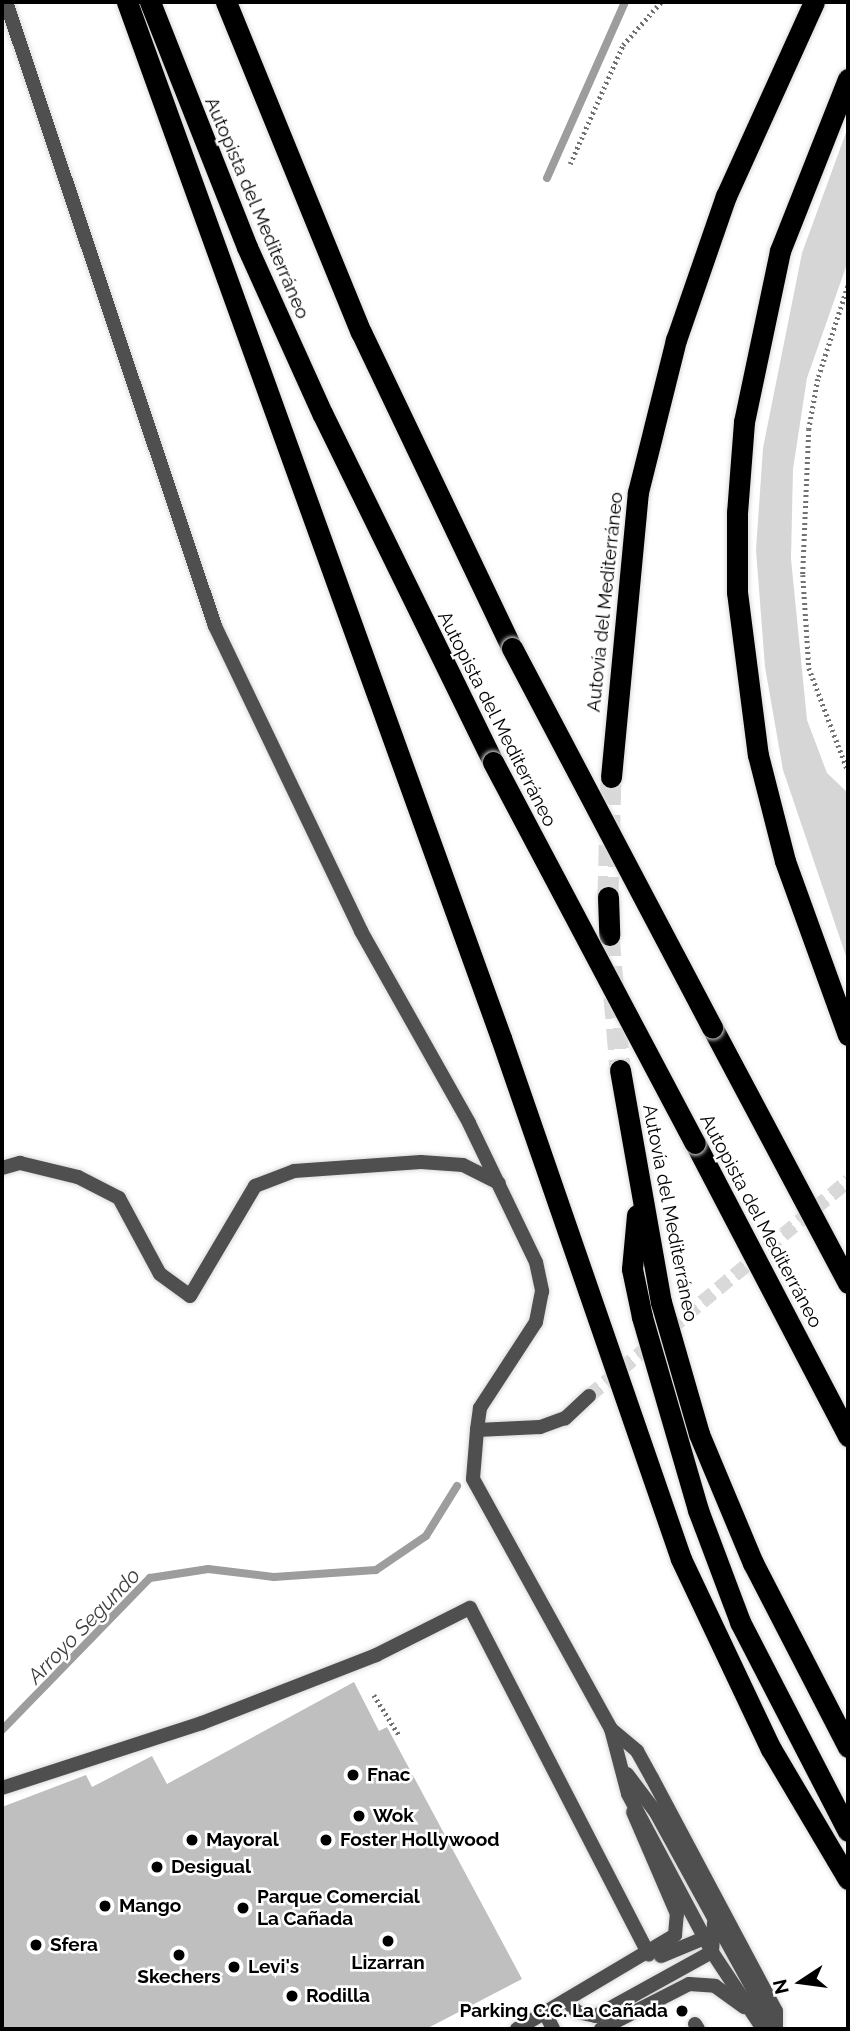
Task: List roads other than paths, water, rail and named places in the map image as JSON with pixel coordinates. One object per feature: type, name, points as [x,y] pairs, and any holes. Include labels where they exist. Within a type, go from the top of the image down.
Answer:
[{"type":"highway","points":[[127,2],[501,1038],[681,1559],[771,1749],[848,1879]]},
{"type":"highway","name":"Autopista del Mediterráneo","points":[[150,2],[312,391],[493,762],[848,1436]]},
{"type":"highway","points":[[226,2],[361,332],[512,648],[848,1283]]},
{"type":"highway","name":"Autovía del Mediterráneo","points":[[611,777],[638,492],[676,340],[726,196],[814,2]]},
{"type":"highway","points":[[848,79],[780,251],[761,329],[744,422],[737,592],[761,768],[785,861],[848,1035]]},
{"type":"highway","points":[[608,897],[609,935]]},
{"type":"highway","name":"Autovía del Mediterráneo","points":[[620,1070],[639,1192],[661,1301],[699,1434],[753,1563],[848,1747]]},
{"type":"highway","points":[[639,1192],[632,1269],[698,1510],[740,1622],[848,1831]]},
{"type":"street","points":[[6,2],[215,626],[362,931],[499,1183],[542,1291],[536,1322],[480,1408],[473,1479],[479,1495],[611,1729],[644,1847],[678,1919],[671,1940],[517,2029]]},
{"type":"street","points":[[2,1168],[20,1163],[78,1177],[119,1198],[160,1274],[190,1296],[254,1186],[294,1171],[421,1163],[463,1165],[499,1183]]},
{"type":"street","points":[[477,1430],[540,1427],[565,1418],[589,1396]]},
{"type":"street","points":[[2,1788],[202,1723],[376,1655],[470,1608],[649,1955]]},
{"type":"street","points":[[611,1729],[637,1751],[652,1778],[776,2011],[776,2029]]},
{"type":"street","points":[[622,1767],[655,1811],[714,1934],[712,1952],[744,2007],[763,2029]]},
{"type":"street","points":[[628,1794],[776,2029]]},
{"type":"street","points":[[649,1955],[664,1956],[714,1934]]},
{"type":"street","points":[[597,2025],[626,1999],[712,1952]]},
{"type":"street","points":[[597,2025],[651,2001],[702,1983],[744,2007]]},
{"type":"street","points":[[626,1999],[651,2001]]},
{"type":"street","points":[[566,2000],[577,2012],[597,2025]]},
{"type":"street","points":[[544,2013],[553,2029]]},
{"type":"waterway","points":[[547,178],[625,2]]},
{"type":"waterway","name":"Arroyo Segundo","points":[[2,1730],[150,1578],[208,1569],[274,1577],[376,1570],[426,1536],[457,1486]]},
{"type":"tunnel","points":[[608,897],[611,777]]},
{"type":"tunnel","points":[[609,935],[620,1070]]},
{"type":"tunnel","points":[[589,1396],[848,1181]]},
{"type":"place","name":"Fnac","points":[[353,1775]]},
{"type":"place","name":"Wok","points":[[359,1816]]},
{"type":"place","name":"Mayoral","points":[[192,1840]]},
{"type":"place","name":"Foster Hollywood","points":[[326,1840]]},
{"type":"place","name":"Desigual","points":[[157,1867]]},
{"type":"place","name":"Mango","points":[[105,1906]]},
{"type":"place","name":"Parque Comercial La Cañada","points":[[243,1908]]},
{"type":"place","name":"Lizarran","points":[[388,1941]]},
{"type":"place","name":"Sfera","points":[[36,1945]]},
{"type":"place","name":"Skechers","points":[[179,1955]]},
{"type":"place","name":"Levi's","points":[[234,1967]]},
{"type":"place","name":"Rodilla","points":[[292,1996]]},
{"type":"place","name":"Parking C.C. La Cañada","points":[[682,2011]]}]
